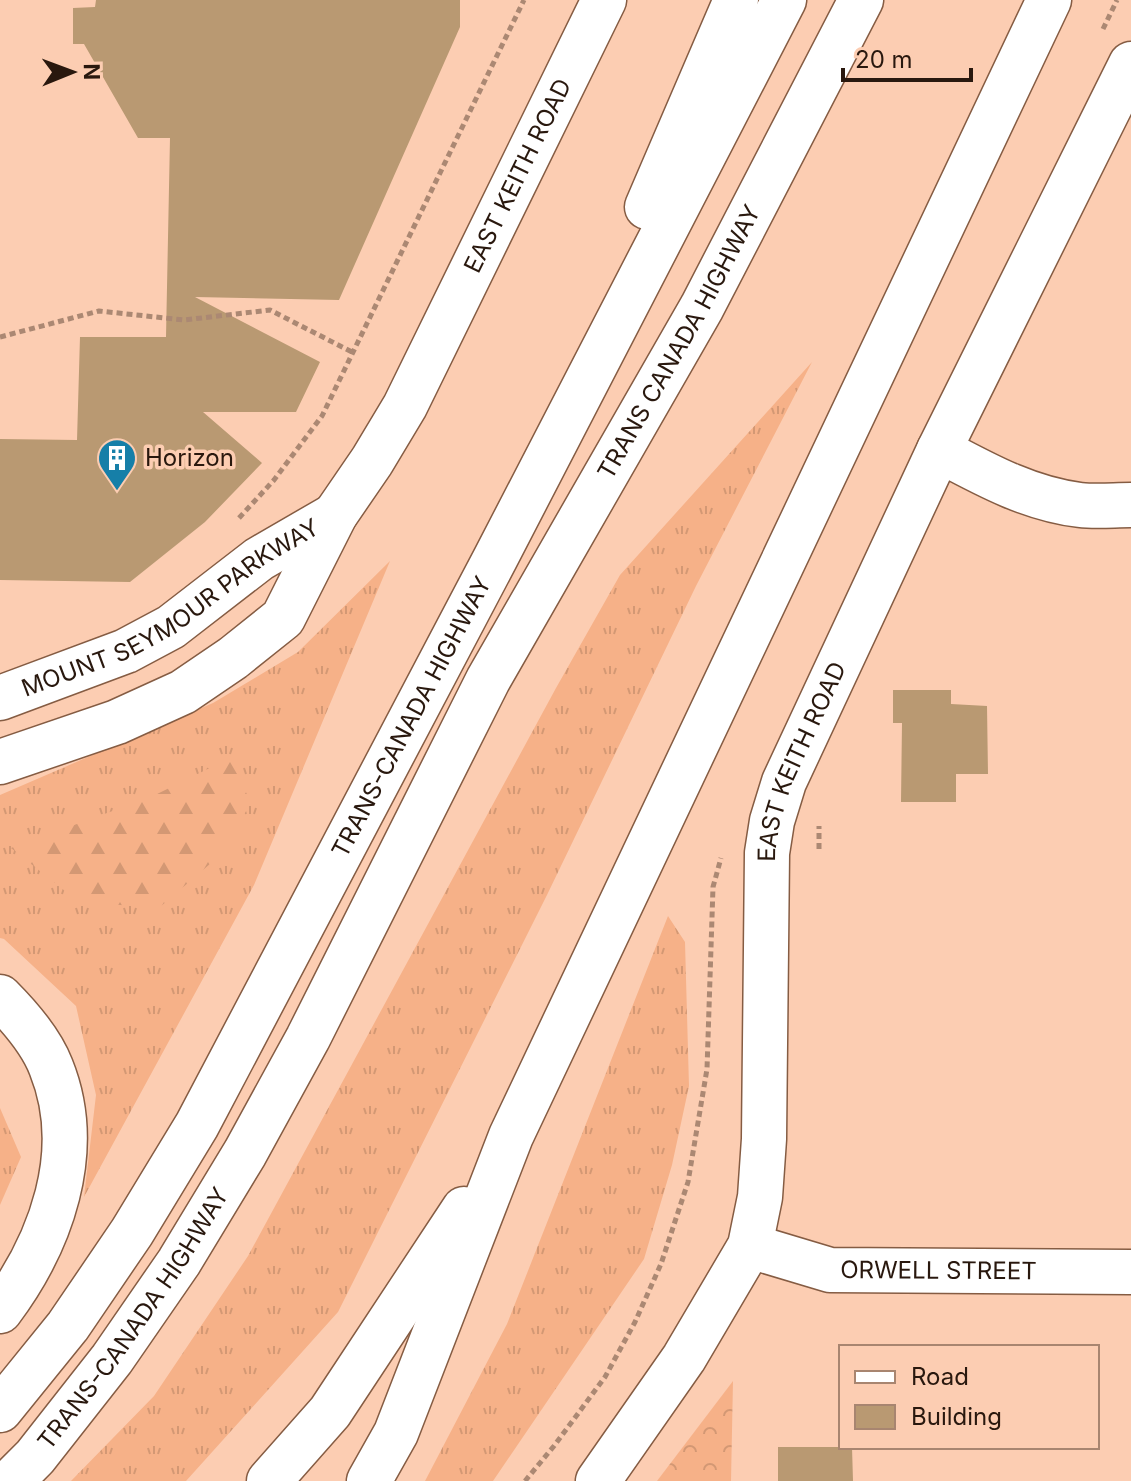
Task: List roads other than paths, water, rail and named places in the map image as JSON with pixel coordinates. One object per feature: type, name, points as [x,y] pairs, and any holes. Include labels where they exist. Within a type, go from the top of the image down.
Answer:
[{"type":"main road","name":"EAST KEITH ROAD","points":[[335,515],[405,406],[604,0]]},
{"type":"main road","points":[[496,557],[736,0]]},
{"type":"main road","name":"TRANS-CANADA HIGHWAY","points":[[0,1410],[84,1302],[132,1232],[197,1125],[784,0]]},
{"type":"main road","name":"TRANS CANADA HIGHWAY","points":[[488,680],[702,307],[861,0]]},
{"type":"main road","points":[[369,1481],[396,1433],[511,1136],[1049,0]]},
{"type":"main road","name":"EAST KEITH ROAD","points":[[598,1481],[684,1358],[750,1246],[760,1197],[764,1139],[767,865],[772,821],[784,782],[939,450],[1131,64]]},
{"type":"main road","points":[[939,450],[1002,483],[1056,501],[1082,506],[1131,505]]},
{"type":"main road","name":"MOUNT SEYMOUR PARKWAY","points":[[0,698],[126,651],[171,627],[259,559],[335,515]]},
{"type":"main road","name":"MOUNT SEYMOUR PARKWAY","points":[[0,762],[117,722],[183,692],[233,658],[283,618],[335,515]]},
{"type":"main road","name":"TRANS-CANADA HIGHWAY","points":[[11,1481],[35,1457],[112,1359],[179,1262],[245,1153],[308,1038],[488,680]]},
{"type":"main road","points":[[0,997],[31,1032],[51,1066],[62,1106],[65,1154],[57,1200],[39,1250],[0,1311]]},
{"type":"main road","points":[[269,1481],[330,1412],[511,1136]]},
{"type":"main road","name":"ORWELL STREET","points":[[750,1246],[830,1270],[1131,1272]]},
{"type":"place","name":"Horizon","points":[[117,492]]}]
